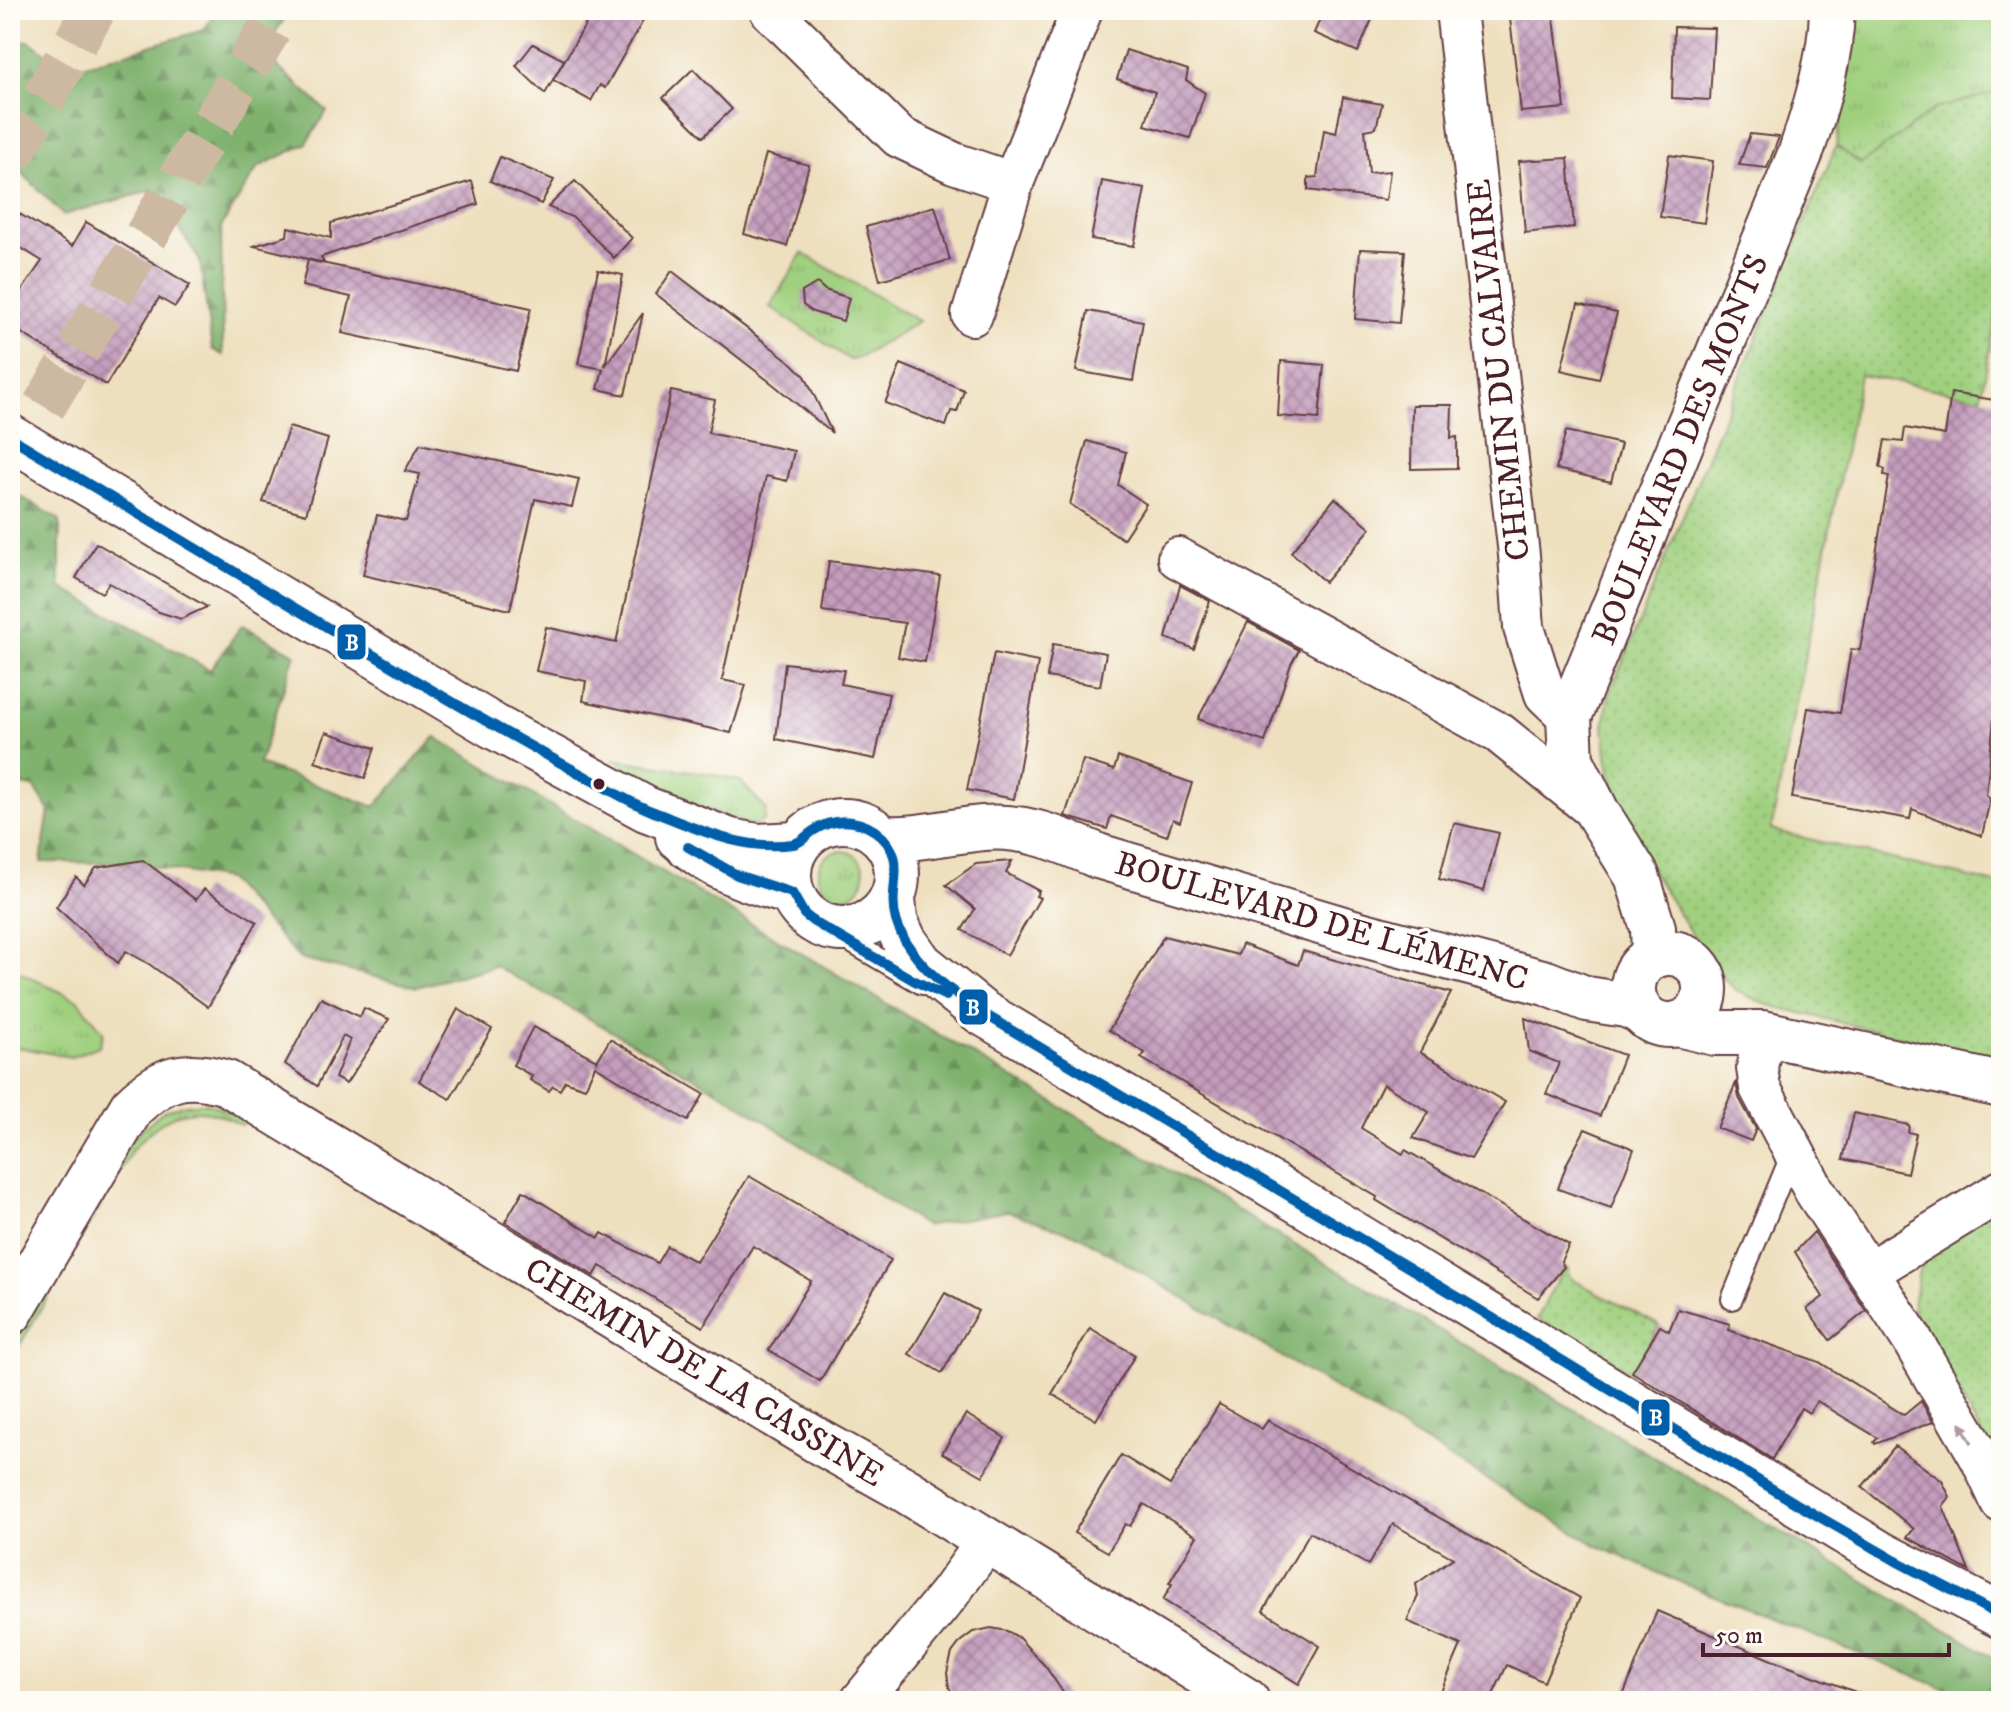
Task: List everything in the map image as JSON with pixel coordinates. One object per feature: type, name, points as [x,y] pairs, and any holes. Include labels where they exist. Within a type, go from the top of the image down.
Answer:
[{"type":"main road","name":"BOULEVARD DES MONTS","points":[[1667,985],[1688,945],[1662,898],[1637,876],[1597,812],[1571,760],[1569,717],[1801,152],[1815,109],[1832,25],[1832,10]]},
{"type":"main road","points":[[10,437],[493,726],[646,809],[730,841],[757,846],[798,844]]},
{"type":"main road","points":[[646,809],[690,849],[719,868],[749,881],[792,893]]},
{"type":"main road","points":[[895,891],[881,915],[864,926],[845,930],[825,927],[804,914],[792,893],[789,876],[791,859],[798,844],[813,830],[830,822],[849,821],[868,826],[884,838],[893,851],[898,867],[895,920],[904,940],[921,964],[981,1012],[1881,1554],[2001,1616]]},
{"type":"main road","name":"BOULEVARD DE LÉMENC","points":[[884,838],[910,839],[984,828],[1011,828],[1058,838],[1098,856],[1360,934],[1546,983],[1587,999],[1626,1005],[1667,985],[1731,1012],[1763,1033],[2001,1085]]},
{"type":"main road","name":"BOULEVARD DE LÉMENC","points":[[895,891],[948,856],[974,847],[1011,847],[1098,856]]},
{"type":"main road","name":"CHEMIN DE LA CASSINE","points":[[10,1313],[132,1107],[153,1087],[171,1079],[201,1077],[227,1083],[749,1400],[902,1488],[1236,1698]]},
{"type":"street","points":[[770,10],[899,137],[954,163],[1013,183]]},
{"type":"street","points":[[972,315],[1013,183],[1082,10]]},
{"type":"street","name":"CHEMIN DU CALVAIRE","points":[[1456,10],[1519,555],[1524,628],[1545,694],[1569,717]]},
{"type":"street","points":[[1178,558],[1499,733],[1597,812]]},
{"type":"street","points":[[1763,1033],[1757,1068],[1760,1088],[1814,1190],[1870,1271],[1973,1446],[2001,1502]]},
{"type":"street","points":[[1870,1271],[2001,1191]]},
{"type":"street","points":[[861,1701],[949,1594],[987,1541]]},
{"type":"lane","points":[[825,927],[913,980],[981,1012]]},
{"type":"lane","points":[[1732,1299],[1793,1150]]},
{"type":"green space","points":[[217,10],[290,10],[262,53],[327,111],[306,144],[258,167],[221,227],[223,355],[212,349],[200,261],[154,190],[63,215],[10,160],[10,42],[29,41],[69,70],[204,30]]},
{"type":"green space","points":[[1859,10],[2001,10],[2001,261],[1836,146]]},
{"type":"green space","points":[[2001,91],[2001,286],[1981,398],[1860,375],[1771,830],[2001,885],[2001,1061],[1768,1005],[1736,991],[1709,962],[1644,858],[1619,808],[1608,763],[1604,727],[1609,695],[1836,146],[1861,164],[1935,109]]},
{"type":"green space","points":[[802,253],[919,321],[859,358],[850,360],[770,307]]},
{"type":"green space","points":[[10,490],[60,520],[60,587],[210,670],[242,625],[295,654],[259,764],[375,807],[435,737],[2001,1662],[2001,1701],[1976,1701],[1672,1579],[1598,1546],[1080,1236],[1007,1211],[925,1226],[727,1096],[495,966],[417,987],[300,959],[227,879],[133,863],[41,862],[49,810],[34,787],[10,783]]},
{"type":"green space","points":[[612,759],[740,781],[766,809],[764,820],[755,826],[696,808]]},
{"type":"green space","points":[[841,851],[857,858],[864,874],[857,890],[841,897],[825,890],[818,874],[825,858]]},
{"type":"green space","points":[[10,968],[78,1000],[104,1033],[99,1046],[71,1057],[10,1046]]},
{"type":"green space","points":[[206,1103],[249,1118],[241,1125],[210,1112],[182,1113],[145,1136],[133,1149],[10,1362],[10,1345],[129,1141],[163,1111]]},
{"type":"green space","points":[[2001,1203],[2001,1469],[1912,1310],[1922,1254]]},
{"type":"green space","points":[[1564,1267],[1568,1268],[1573,1280],[1660,1326],[1632,1372],[1537,1319]]},
{"type":"building","points":[[594,10],[649,10],[605,88],[600,85],[591,101],[553,80]]},
{"type":"building","points":[[1324,10],[1376,10],[1358,52],[1314,33]]},
{"type":"building","points":[[1509,10],[1553,10],[1565,108],[1521,112]]},
{"type":"building","points":[[1674,27],[1714,28],[1710,100],[1672,98]]},
{"type":"building","points":[[533,44],[564,60],[545,94],[516,66]]},
{"type":"building","points":[[1126,50],[1188,70],[1186,80],[1205,93],[1190,138],[1145,125],[1155,92],[1117,79]]},
{"type":"building","points":[[693,69],[732,109],[703,137],[663,98]]},
{"type":"building","points":[[1343,97],[1382,104],[1376,128],[1365,130],[1369,173],[1390,171],[1386,200],[1308,190],[1308,178],[1317,177],[1324,130],[1336,133]]},
{"type":"building","points":[[1750,134],[1779,137],[1767,168],[1739,165]]},
{"type":"building","points":[[766,154],[809,165],[787,246],[744,234]]},
{"type":"building","points":[[1669,155],[1713,161],[1704,223],[1660,217]]},
{"type":"building","points":[[500,157],[554,180],[541,204],[490,181]]},
{"type":"building","points":[[1568,158],[1574,227],[1525,233],[1519,161]]},
{"type":"building","points":[[472,181],[478,204],[321,257],[324,263],[254,246],[287,236],[288,227],[331,238],[331,223]]},
{"type":"building","points":[[575,181],[632,238],[614,258],[574,218],[548,207]]},
{"type":"building","points":[[1102,181],[1145,189],[1134,246],[1091,239]]},
{"type":"building","points":[[935,206],[950,260],[880,280],[866,227]]},
{"type":"building","points":[[10,208],[72,246],[86,222],[190,285],[175,307],[159,298],[106,385],[10,326],[10,308],[42,261],[10,241]]},
{"type":"building","points":[[1360,249],[1405,251],[1399,323],[1355,319]]},
{"type":"building","points":[[308,260],[531,308],[516,371],[342,333],[351,297],[302,286]]},
{"type":"building","points":[[598,270],[623,275],[605,366],[643,313],[625,395],[598,389],[603,369],[578,364]]},
{"type":"building","points":[[672,271],[805,376],[832,433],[656,294]]},
{"type":"building","points":[[817,283],[825,290],[849,298],[843,321],[813,312],[803,305],[802,292]]},
{"type":"building","points":[[1578,304],[1617,313],[1599,379],[1561,370]]},
{"type":"building","points":[[1088,311],[1143,321],[1133,381],[1076,371]]},
{"type":"building","points":[[1281,361],[1324,365],[1319,419],[1278,416]]},
{"type":"building","points":[[901,364],[964,390],[957,412],[951,411],[946,426],[885,403]]},
{"type":"building","points":[[671,391],[715,400],[708,433],[794,451],[787,481],[766,476],[722,680],[746,685],[731,733],[583,701],[586,681],[536,671],[546,627],[616,643]]},
{"type":"building","points":[[1951,393],[2001,401],[2001,672],[1986,795],[1990,799],[1982,836],[1912,809],[1910,819],[1792,798],[1808,708],[1840,713],[1851,649],[1860,650],[1889,476],[1884,475],[1885,469],[1880,467],[1885,440],[1903,442],[1905,428],[1945,435]]},
{"type":"building","points":[[1412,405],[1452,405],[1451,438],[1457,437],[1457,468],[1411,469]]},
{"type":"building","points":[[289,427],[328,439],[306,514],[263,502]]},
{"type":"building","points":[[1566,431],[1621,444],[1611,482],[1556,469]]},
{"type":"building","points":[[1087,441],[1126,452],[1118,485],[1146,504],[1123,539],[1070,504]]},
{"type":"building","points":[[420,444],[579,479],[572,507],[535,499],[510,610],[363,575],[377,515],[406,521],[420,474],[405,471]]},
{"type":"building","points":[[1335,498],[1371,528],[1325,582],[1291,552]]},
{"type":"building","points":[[96,543],[207,607],[181,619],[159,612],[109,583],[102,593],[76,578]]},
{"type":"building","points":[[829,561],[940,576],[925,662],[898,657],[905,623],[822,611]]},
{"type":"building","points":[[1180,585],[1210,601],[1194,649],[1166,638]]},
{"type":"building","points":[[1248,622],[1299,650],[1291,664],[1265,742],[1198,719]]},
{"type":"building","points":[[1053,644],[1106,653],[1100,686],[1047,677]]},
{"type":"building","points":[[994,653],[1038,662],[1014,799],[967,790]]},
{"type":"building","points":[[785,663],[844,670],[841,684],[889,694],[875,759],[776,739]]},
{"type":"building","points":[[326,732],[375,748],[365,778],[315,762]]},
{"type":"building","points":[[1118,757],[1192,783],[1180,822],[1173,819],[1167,836],[1111,816],[1107,829],[1065,816],[1083,760],[1114,770]]},
{"type":"building","points":[[1454,823],[1499,833],[1484,891],[1439,879]]},
{"type":"building","points":[[143,860],[196,900],[204,889],[257,922],[208,1007],[126,951],[118,963],[56,907],[76,877],[84,885],[96,868]]},
{"type":"building","points":[[1012,861],[1006,873],[1039,891],[1036,896],[1040,898],[1007,955],[962,930],[975,909],[946,885],[976,864]]},
{"type":"building","points":[[1164,936],[1238,955],[1242,944],[1298,965],[1303,951],[1451,993],[1420,1052],[1505,1102],[1471,1159],[1413,1138],[1429,1112],[1383,1084],[1361,1128],[1569,1245],[1561,1261],[1564,1267],[1538,1298],[1376,1200],[1377,1197],[1141,1058],[1145,1053],[1109,1030]]},
{"type":"building","points":[[321,998],[360,1017],[364,1008],[389,1019],[346,1084],[335,1078],[350,1040],[343,1036],[317,1086],[285,1064]]},
{"type":"building","points":[[458,1009],[492,1029],[450,1099],[419,1081]]},
{"type":"building","points":[[1525,1018],[1624,1055],[1600,1116],[1546,1094],[1559,1063],[1529,1051]]},
{"type":"building","points":[[533,1027],[597,1060],[596,1063],[610,1039],[704,1094],[688,1121],[595,1066],[585,1088],[565,1081],[560,1090],[553,1086],[549,1091],[513,1065]]},
{"type":"building","points":[[1736,1083],[1739,1098],[1756,1129],[1751,1141],[1717,1128]]},
{"type":"building","points":[[1854,1113],[1909,1125],[1908,1132],[1916,1134],[1907,1173],[1843,1159]]},
{"type":"building","points":[[1585,1129],[1634,1149],[1611,1208],[1558,1189],[1567,1163]]},
{"type":"building","points":[[749,1176],[891,1260],[820,1381],[769,1350],[811,1281],[753,1246],[703,1327],[600,1266],[594,1276],[505,1222],[523,1191],[599,1238],[602,1233],[657,1263],[667,1246],[696,1262]]},
{"type":"building","points":[[1814,1232],[1866,1311],[1830,1340],[1807,1309],[1823,1297],[1795,1252]]},
{"type":"building","points":[[945,1293],[978,1311],[942,1373],[909,1354]]},
{"type":"building","points":[[1678,1309],[1730,1324],[1729,1330],[1819,1362],[1904,1415],[1921,1401],[1933,1422],[1875,1444],[1878,1438],[1817,1401],[1809,1413],[1801,1408],[1772,1459],[1632,1372],[1660,1326],[1669,1331]]},
{"type":"building","points":[[1090,1328],[1135,1355],[1096,1420],[1052,1394]]},
{"type":"building","points":[[1219,1404],[1262,1429],[1268,1420],[1580,1598],[1544,1682],[1507,1665],[1490,1701],[1437,1701],[1461,1645],[1407,1621],[1418,1596],[1416,1584],[1453,1558],[1393,1524],[1368,1565],[1310,1532],[1263,1611],[1320,1646],[1299,1684],[1163,1600],[1172,1584],[1169,1583],[1197,1536],[1144,1504],[1130,1526],[1125,1524],[1108,1552],[1074,1533],[1121,1455],[1170,1485]]},
{"type":"building","points":[[966,1414],[1005,1438],[983,1476],[942,1453]]},
{"type":"building","points":[[1895,1446],[1942,1481],[1950,1497],[1943,1506],[1969,1571],[1907,1537],[1914,1529],[1862,1487]]},
{"type":"building","points":[[1657,1611],[1874,1699],[1874,1701],[1621,1701]]},
{"type":"building","points":[[991,1628],[1018,1637],[1045,1666],[1069,1701],[956,1701],[947,1673],[952,1653],[973,1632]]},
{"type":"tunnel","points":[[10,157],[94,10]]},
{"type":"tunnel","points":[[10,463],[281,10]]},
{"type":"transit line","name":"B","points":[[10,437],[431,689],[644,808],[705,832],[757,844],[796,843],[820,827],[844,821],[875,831],[886,841],[895,862],[894,908],[896,920],[909,947],[928,970],[976,1009],[1797,1504],[2001,1616]]},
{"type":"transit line","name":"B","points":[[688,847],[737,875],[792,893],[804,914],[814,922],[946,996]]}]
